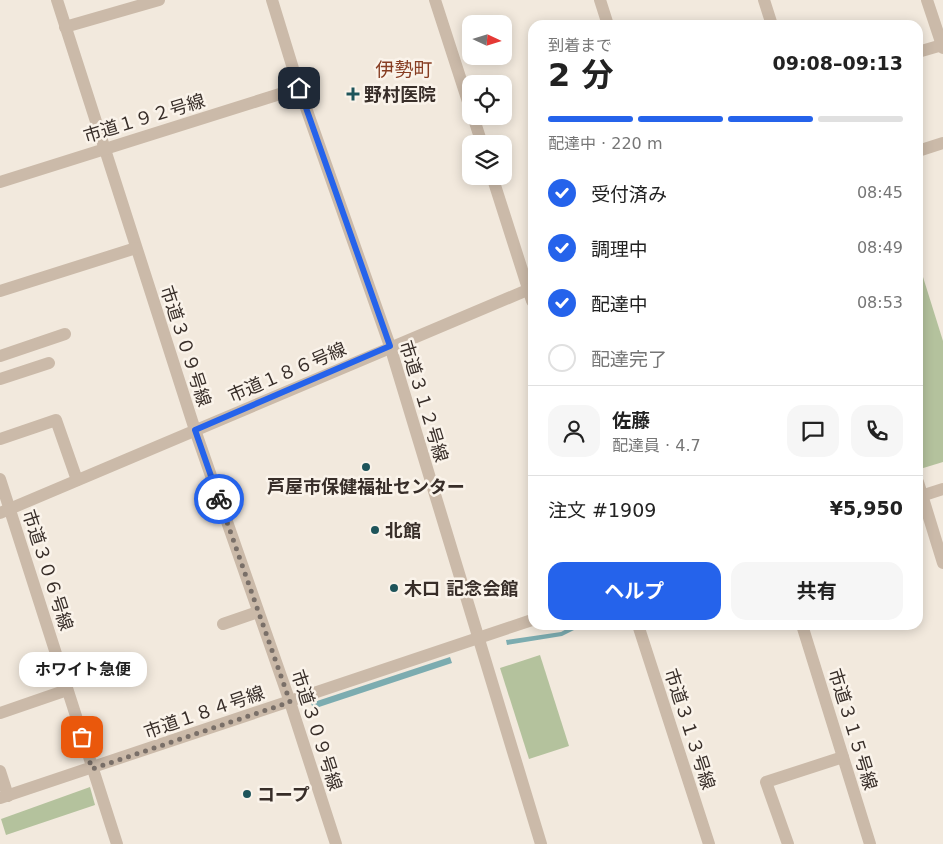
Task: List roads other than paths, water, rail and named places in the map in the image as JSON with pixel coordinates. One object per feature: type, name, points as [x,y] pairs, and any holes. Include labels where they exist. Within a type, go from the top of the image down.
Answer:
[{"type":"street","name":"市道３０９号線","points":[[57,0],[195,430],[290,702],[336,844]]},
{"type":"street","points":[[66,27],[159,0]]},
{"type":"street","name":"市道３１２号線","points":[[272,0],[299,88],[390,346],[541,844]]},
{"type":"street","points":[[435,0],[462,83]]},
{"type":"street","points":[[600,0],[606,20]]},
{"type":"street","points":[[764,0],[770,20]]},
{"type":"street","points":[[923,51],[942,46],[927,0]]},
{"type":"street","name":"市道１９２号線","points":[[0,182],[299,88]]},
{"type":"street","points":[[923,149],[943,143]]},
{"type":"street","points":[[495,185],[528,284]]},
{"type":"street","points":[[0,291],[136,248]]},
{"type":"street","name":"市道１８６号線","points":[[5,510],[390,346],[528,294]]},
{"type":"street","points":[[0,356],[65,334]]},
{"type":"street","points":[[0,379],[50,363]]},
{"type":"street","points":[[0,439],[56,420],[77,480]]},
{"type":"street","name":"市道３０６号線","points":[[0,479],[5,510],[67,690],[117,844]]},
{"type":"street","points":[[923,495],[943,489]]},
{"type":"street","points":[[923,505],[943,563]]},
{"type":"street","points":[[223,624],[258,612]]},
{"type":"street","name":"市道１８４号線","points":[[4,797],[528,621]]},
{"type":"street","name":"市道３１３号線","points":[[640,630],[709,844]]},
{"type":"street","name":"市道３１５号線","points":[[804,630],[870,844]]},
{"type":"street","points":[[0,713],[67,690]]},
{"type":"street","points":[[788,844],[766,782],[843,757]]},
{"type":"street","points":[[0,772],[4,797]]},
{"type":"water","points":[[574,630],[562,636],[507,645],[506,640]]},
{"type":"water","points":[[450,657],[452,663],[313,709],[311,703]]},
{"type":"place","name":"野村医院","points":[[353,94]]},
{"type":"place","name":"芦屋市保健福祉センター","points":[[366,467]]},
{"type":"place","name":"北館","points":[[375,530]]},
{"type":"place","name":"木口 記念会館","points":[[394,588]]},
{"type":"place","name":"ホワイト急便","points":[[82,737]]},
{"type":"place","name":"コープ","points":[[247,794]]},
{"type":"district","name":"伊勢町","points":[[404,69]]}]
